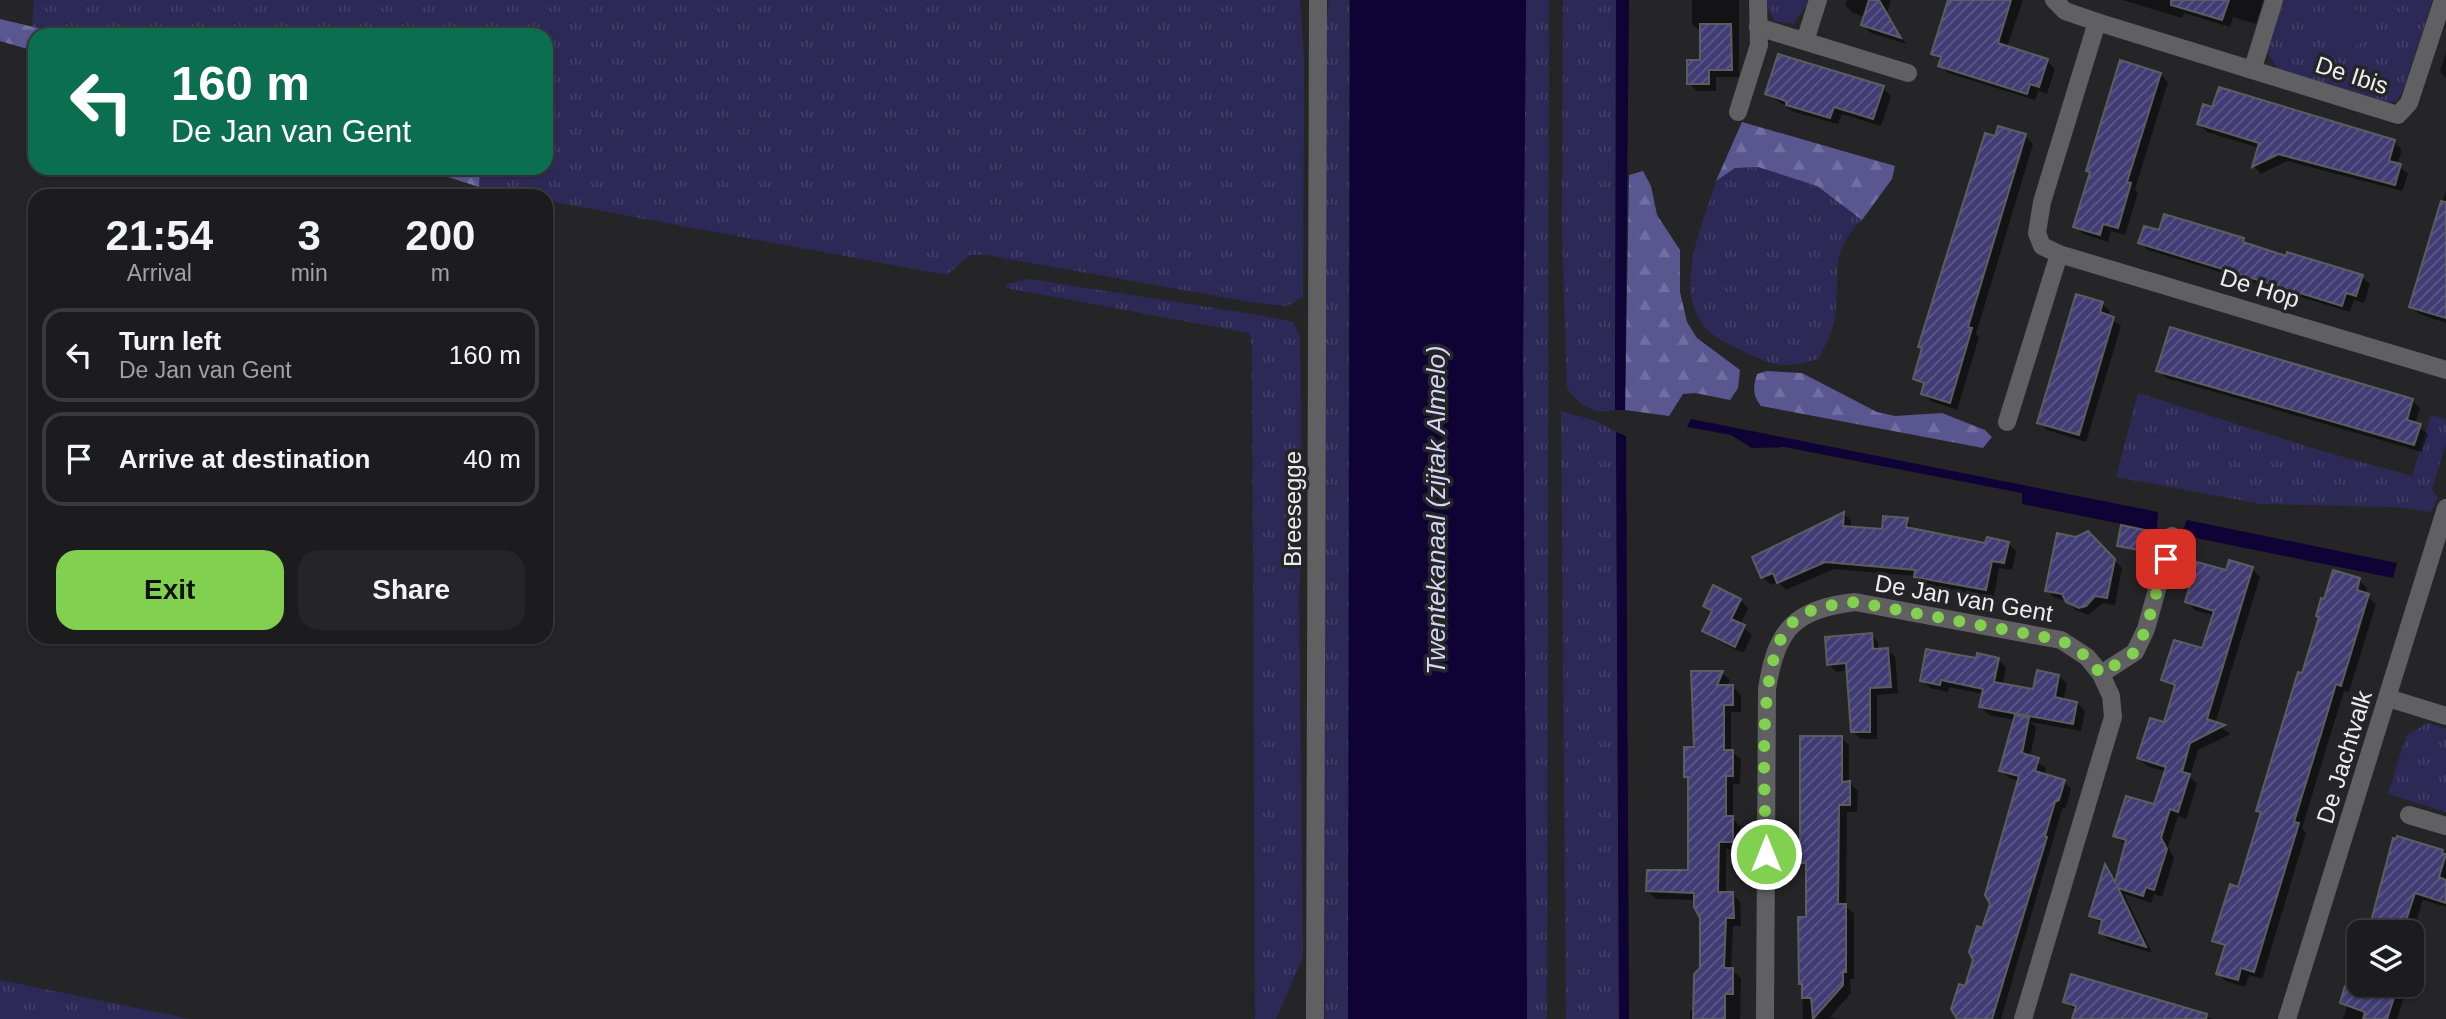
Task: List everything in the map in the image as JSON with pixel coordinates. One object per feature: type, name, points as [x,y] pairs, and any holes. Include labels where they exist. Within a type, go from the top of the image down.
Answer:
[{"type":"street","name":"Breesegge","points":[[1315,1019],[1318,0]]},
{"type":"street","points":[[1738,112],[1759,45],[1758,0]]},
{"type":"street","points":[[1805,41],[1818,0]]},
{"type":"street","points":[[2007,422],[2059,254],[2042,246],[2037,233],[2042,202],[2097,22],[2065,11],[2054,0]]},
{"type":"street","points":[[2253,68],[2274,0]]},
{"type":"street","name":"De Ibis","points":[[2097,22],[2253,68],[2398,115],[2409,103],[2443,0]]},
{"type":"street","points":[[1758,27],[1908,73]]},
{"type":"street","name":"De Hop","points":[[2059,254],[2446,370]]},
{"type":"street","name":"De Jachtvalk","points":[[2287,1019],[2446,508]]},
{"type":"street","points":[[2101,674],[2135,652],[2146,629],[2172,537]]},
{"type":"street","name":"De Jan van Gent","points":[[1765,1019],[1767,689],[1772,657],[1789,626],[1805,613],[1829,605],[1855,602],[2061,640],[2087,657],[2101,674],[2111,696],[2113,717],[2023,1019]]},
{"type":"street","points":[[2388,698],[2446,716]]},
{"type":"street","points":[[2409,815],[2446,826]]},
{"type":"green space","points":[[34,0],[1300,0],[1304,59],[1303,297],[1287,306],[1256,303],[986,255],[970,255],[947,275],[553,201],[553,189],[479,187],[480,175],[553,175],[553,28],[32,27]]},
{"type":"green space","points":[[1329,0],[1349,0],[1348,1019],[1325,1019],[1324,43]]},
{"type":"green space","points":[[1526,0],[1549,0],[1547,1019],[1527,1019],[1523,360]]},
{"type":"green space","points":[[1563,0],[1616,0],[1615,410],[1607,411],[1588,408],[1567,388],[1562,236]]},
{"type":"green space","points":[[1765,0],[1811,0],[1793,24],[1774,21]]},
{"type":"green space","points":[[2284,0],[2433,0],[2402,93],[2396,101],[2383,104],[2280,72],[2267,53]]},
{"type":"green space","points":[[2342,6],[2358,10],[2367,21],[2366,37],[2358,46],[2346,45],[2332,29],[2333,17]]},
{"type":"green space","points":[[0,19],[38,28],[28,28],[28,49],[0,41]]},
{"type":"green space","points":[[1742,122],[1895,166],[1892,179],[1862,220],[1817,186],[1758,167],[1735,168],[1716,181]]},
{"type":"green space","points":[[1758,167],[1817,186],[1862,220],[1851,232],[1840,254],[1835,317],[1828,338],[1819,358],[1798,364],[1772,363],[1721,340],[1700,321],[1693,303],[1690,283],[1692,262],[1716,181],[1735,168]]},
{"type":"green space","points":[[1643,171],[1651,186],[1657,215],[1680,250],[1680,292],[1687,322],[1697,338],[1740,370],[1738,388],[1730,400],[1695,393],[1683,394],[1669,416],[1625,410],[1629,175]]},
{"type":"green space","points":[[442,175],[480,175],[479,187]]},
{"type":"green space","points":[[1029,279],[1293,322],[1300,336],[1302,519],[1299,599],[1303,957],[1276,1019],[1255,1019],[1252,346],[1249,333],[1007,288],[1006,284]]},
{"type":"green space","points":[[1767,371],[1802,373],[1877,412],[1895,416],[1942,413],[1985,430],[1992,437],[1983,448],[1761,406],[1754,391],[1755,383],[1757,374]]},
{"type":"green space","points":[[2138,393],[2322,451],[2412,476],[2431,415],[2446,419],[2446,443],[2432,490],[2438,497],[2431,512],[2393,507],[2261,504],[2116,477]]},
{"type":"green space","points":[[1561,411],[1596,421],[1616,432],[1619,1019],[1566,1019]]},
{"type":"green space","points":[[2427,723],[2446,729],[2446,812],[2388,794],[2406,736]]},
{"type":"green space","points":[[0,980],[191,1019],[0,1019]]},
{"type":"water","name":"Twentekanaal (zijtak Almelo)","points":[[1350,0],[1526,0],[1523,360],[1527,1019],[1348,1019]]},
{"type":"water","points":[[1616,0],[1629,0],[1625,410],[1615,410]]},
{"type":"water","points":[[1691,419],[2158,512],[2157,531],[2022,504],[2022,493],[1784,447],[1752,448],[1731,435],[1687,427]]},
{"type":"water","points":[[1616,432],[1626,436],[1629,1019],[1619,1019]]},
{"type":"water","points":[[2187,520],[2397,563],[2393,578],[2181,535]]},
{"type":"building","points":[[1869,0],[1879,0],[1901,38],[1861,25]]},
{"type":"building","points":[[1948,0],[2011,0],[1998,43],[2048,59],[2039,87],[2030,84],[2027,94],[1938,66],[1941,57],[1931,54]]},
{"type":"building","points":[[2171,0],[2229,0],[2222,20],[2171,5]]},
{"type":"building","points":[[1700,24],[1731,24],[1732,70],[1709,70],[1709,84],[1687,84],[1687,60],[1700,60]]},
{"type":"building","points":[[1778,54],[1884,86],[1873,119],[1834,107],[1830,118],[1786,105],[1786,101],[1765,94]]},
{"type":"building","points":[[2120,60],[2161,73],[2127,182],[2131,183],[2118,228],[2103,224],[2100,235],[2073,227],[2090,172],[2086,171]]},
{"type":"building","points":[[2219,87],[2395,140],[2389,161],[2401,164],[2395,185],[2278,154],[2252,167],[2259,143],[2197,124],[2203,104],[2212,107]]},
{"type":"building","points":[[1998,126],[2026,134],[1968,327],[1972,328],[1950,403],[1921,394],[1924,383],[1913,379],[1922,348],[1918,347],[1985,133],[1995,136]]},
{"type":"building","points":[[2441,201],[2446,202],[2446,318],[2409,307]]},
{"type":"building","points":[[2164,214],[2244,238],[2243,242],[2286,256],[2287,252],[2363,275],[2356,296],[2346,293],[2342,306],[2138,243],[2144,226],[2159,230]]},
{"type":"building","points":[[2076,294],[2103,302],[2100,312],[2114,317],[2079,435],[2037,423]]},
{"type":"building","points":[[2170,327],[2413,399],[2407,420],[2421,424],[2414,445],[2156,371]]},
{"type":"building","points":[[1844,512],[1843,526],[1882,529],[1883,516],[1908,518],[1906,527],[1985,543],[1987,537],[2009,542],[2004,563],[1992,561],[1986,590],[1914,577],[1915,570],[1825,562],[1777,583],[1773,573],[1761,578],[1752,557]]},
{"type":"building","points":[[2121,525],[2149,531],[2145,551],[2117,546]]},
{"type":"building","points":[[2088,531],[2115,559],[2107,598],[2095,596],[2086,606],[2079,608],[2066,602],[2062,594],[2045,591],[2057,533],[2076,537]]},
{"type":"building","points":[[2229,560],[2253,567],[2207,719],[2225,725],[2190,743],[2182,772],[2190,774],[2178,812],[2170,809],[2161,838],[2167,849],[2154,890],[2146,887],[2143,896],[2118,888],[2146,947],[2099,933],[2102,920],[2089,916],[2105,864],[2115,882],[2126,840],[2113,836],[2126,796],[2154,804],[2166,767],[2137,758],[2150,718],[2164,722],[2175,685],[2161,680],[2174,640],[2202,648],[2214,611],[2185,602],[2197,562],[2226,570]]},
{"type":"building","points":[[2333,570],[2360,578],[2357,590],[2369,594],[2341,686],[2336,684],[2294,822],[2299,823],[2254,972],[2241,968],[2238,980],[2216,974],[2225,945],[2212,941],[2230,884],[2238,887],[2261,812],[2256,811],[2298,672],[2302,673],[2319,617],[2316,616],[2321,598],[2324,599]]},
{"type":"building","points":[[1713,585],[1741,599],[1731,619],[1745,625],[1735,647],[1702,631],[1712,611],[1703,606]]},
{"type":"building","points":[[1872,633],[1873,649],[1888,648],[1891,687],[1870,688],[1870,732],[1851,732],[1846,663],[1827,665],[1825,637]]},
{"type":"building","points":[[1926,649],[1976,658],[1977,653],[1999,658],[1994,682],[2033,689],[2037,670],[2059,675],[2055,697],[2077,702],[2073,724],[1979,707],[1983,689],[1941,680],[1940,685],[1920,681]]},
{"type":"building","points":[[1691,671],[1723,671],[1717,685],[1733,685],[1733,705],[1724,705],[1724,750],[1733,750],[1733,776],[1726,776],[1726,816],[1733,816],[1733,842],[1719,842],[1718,892],[1733,892],[1734,918],[1726,918],[1724,968],[1733,968],[1733,994],[1725,994],[1725,1019],[1693,1019],[1694,974],[1700,968],[1700,918],[1694,907],[1694,893],[1646,891],[1647,870],[1688,870],[1688,777],[1684,777],[1684,747],[1694,747]]},
{"type":"building","points":[[2015,715],[2029,718],[2022,753],[2039,758],[2035,771],[2065,780],[2059,800],[2055,802],[1992,1019],[1957,1019],[1951,1009],[1959,984],[1965,986],[1973,960],[1969,952],[1977,926],[1982,928],[1990,904],[1985,895],[2019,776],[1999,771]]},
{"type":"building","points":[[1800,736],[1842,736],[1842,782],[1850,781],[1850,805],[1839,805],[1838,904],[1846,904],[1846,972],[1843,972],[1843,985],[1813,1019],[1811,998],[1802,998],[1802,984],[1799,984],[1798,917],[1806,917],[1806,863],[1800,863]]},
{"type":"building","points":[[2397,836],[2443,850],[2442,853],[2446,854],[2439,877],[2446,880],[2446,903],[2415,893],[2406,920],[2371,920],[2393,838],[2396,839]]},
{"type":"building","points":[[2071,974],[2207,1014],[2206,1019],[2072,1019],[2076,1006],[2063,1002]]},
{"type":"building","points":[[2345,986],[2347,997],[2394,997],[2387,1019],[2363,1019],[2365,1012],[2340,1003]]},
{"type":"route","points":[[1766,854],[1767,689],[1772,657],[1789,626],[1805,613],[1829,605],[1855,602],[2061,640],[2087,657],[2101,674],[2135,652],[2146,629],[2166,559]]}]
